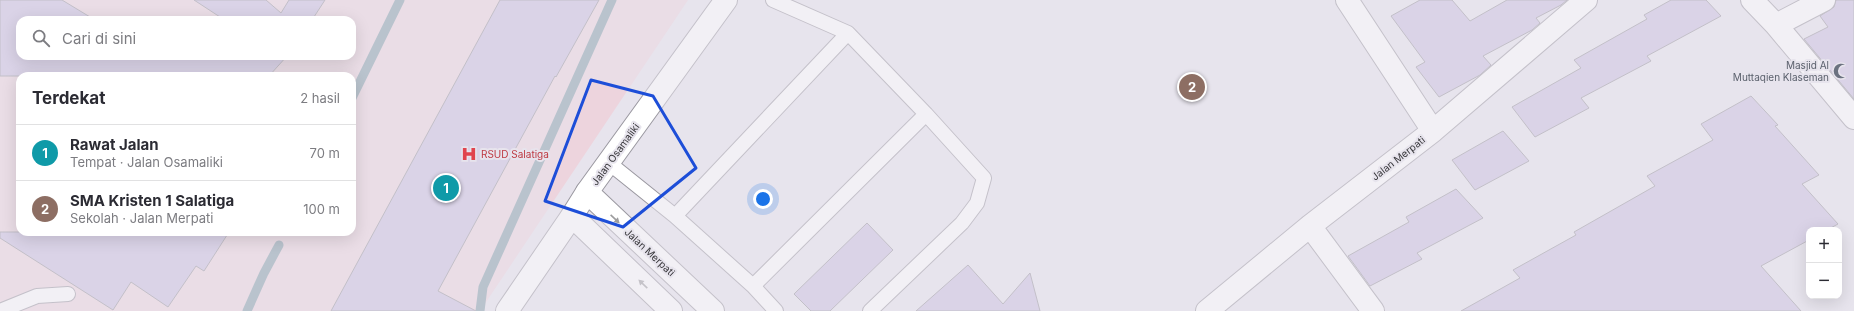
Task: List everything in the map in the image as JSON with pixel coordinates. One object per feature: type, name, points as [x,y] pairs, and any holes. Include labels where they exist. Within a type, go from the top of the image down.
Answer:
[{"type":"street","name":"Jalan Osamaliki","points":[[507,311],[587,192],[726,0]]},
{"type":"street","points":[[1347,0],[1432,131]]},
{"type":"street","name":"Jalan Merpati","points":[[1207,311],[1310,226],[1432,131],[1586,0]]},
{"type":"street","points":[[1752,0],[1776,25],[1854,118]]},
{"type":"street","points":[[1776,25],[1824,0]]},
{"type":"street","name":"Jalan Merpati","points":[[587,192],[713,311]]},
{"type":"street","points":[[572,216],[671,311]]},
{"type":"street","points":[[1310,226],[1373,311]]},
{"type":"lane","points":[[774,0],[848,33],[926,114],[984,178],[977,203],[962,223],[870,311]]},
{"type":"lane","points":[[675,216],[848,33]]},
{"type":"lane","points":[[753,286],[926,114]]},
{"type":"lane","points":[[609,163],[675,216],[753,286],[776,311]]},
{"type":"lane","points":[[0,311],[37,296],[68,294]]},
{"type":"highlighted area","points":[[591,80],[653,96],[696,168],[623,227],[545,201]]},
{"type":"shaded area","name":"RSUD Salatiga","points":[[0,0],[688,0],[480,311],[0,311]]},
{"type":"building","points":[[0,0],[62,0],[88,16],[16,16],[16,60],[283,60],[273,72],[16,72],[16,76],[0,76]]},
{"type":"building","points":[[194,0],[266,0],[281,13],[289,0],[325,0],[315,16],[218,16]]},
{"type":"building","points":[[500,0],[599,0],[556,77],[555,76],[438,291],[476,311],[331,311]]},
{"type":"building","points":[[1420,0],[1452,0],[1470,21],[1507,0],[1567,0],[1561,5],[1536,18],[1540,23],[1532,30],[1483,56],[1491,65],[1480,75],[1439,97],[1416,67],[1425,62],[1391,16]]},
{"type":"building","points":[[1671,0],[1706,0],[1721,16],[1647,56],[1651,61],[1581,98],[1589,108],[1535,137],[1512,107],[1581,68],[1574,60],[1647,19],[1644,15]]},
{"type":"building","name":"Masjid Al Muttaqien Klaseman","points":[[1836,0],[1854,0],[1854,99],[1804,39],[1828,27],[1820,16],[1834,7]]},
{"type":"building","points":[[1751,96],[1778,125],[1775,126],[1819,175],[1802,184],[1838,224],[1832,227],[1806,227],[1806,242],[1761,266],[1801,311],[1461,311],[1520,278],[1513,270],[1576,235],[1574,232],[1655,186],[1647,176],[1713,140],[1701,124]]},
{"type":"building","points":[[1503,131],[1529,161],[1475,190],[1452,160]]},
{"type":"building","points":[[1456,189],[1483,218],[1417,253],[1422,259],[1370,286],[1348,256],[1409,222],[1406,217]]},
{"type":"building","points":[[867,223],[893,250],[830,311],[811,311],[794,294]]},
{"type":"building","points":[[0,232],[16,232],[16,236],[226,236],[204,271],[196,266],[168,307],[131,282],[113,310],[0,238]]},
{"type":"building","points":[[968,265],[1003,304],[1030,273],[1040,311],[916,311]]},
{"type":"waterway","points":[[356,90],[400,0]]},
{"type":"waterway","points":[[480,311],[483,287],[612,0]]},
{"type":"waterway","points":[[247,311],[264,273],[279,245]]},
{"type":"place","name":"Masjid Al Muttaqien Klaseman","points":[[1841,71]]},
{"type":"place","name":"SMA Kristen 1 Salatiga","points":[[1192,87]]},
{"type":"place","name":"RSUD Salatiga","points":[[469,154]]},
{"type":"place","name":"Rawat Jalan","points":[[446,188]]}]
